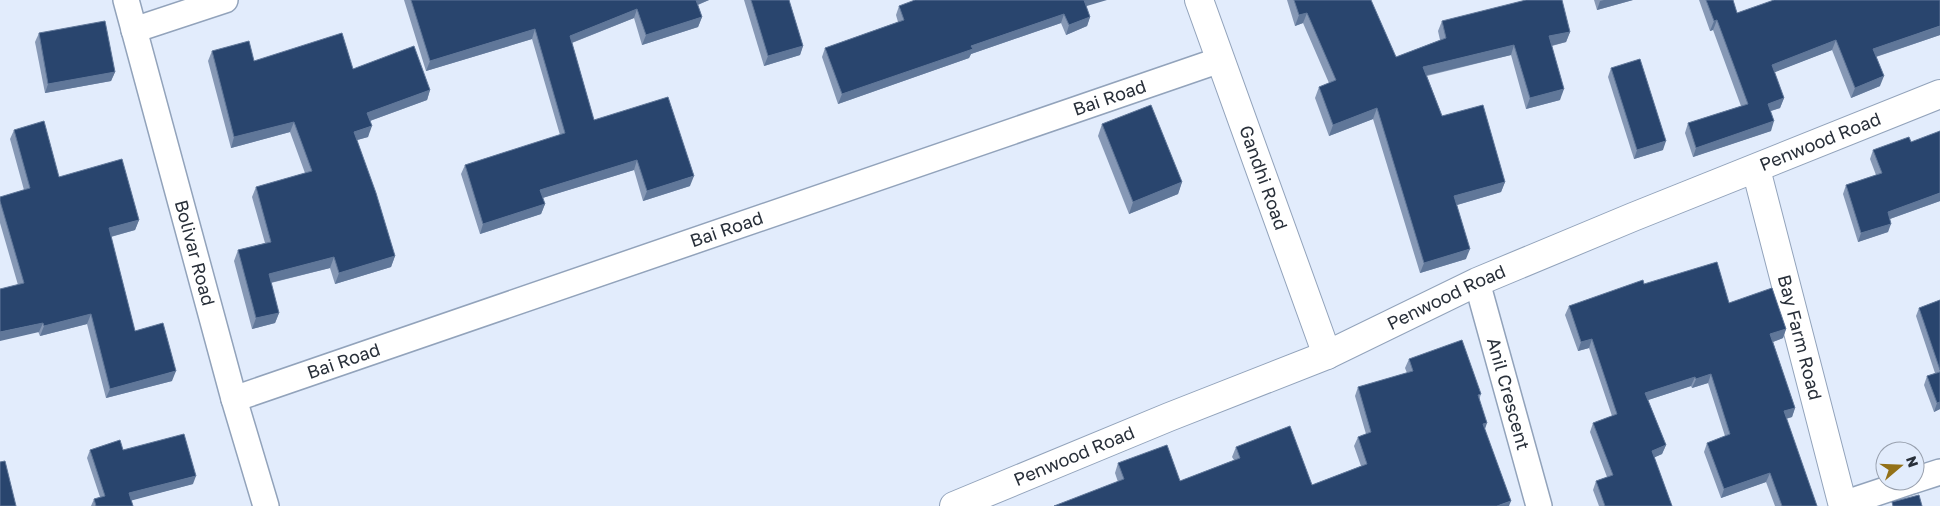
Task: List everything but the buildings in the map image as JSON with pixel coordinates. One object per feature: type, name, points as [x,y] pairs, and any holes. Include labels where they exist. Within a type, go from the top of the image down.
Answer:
[{"type":"street","name":"Bolivar Road","points":[[126,0],[234,400],[266,506]]},
{"type":"street","points":[[134,30],[225,0]]},
{"type":"street","name":"Gandhi Road","points":[[1199,0],[1327,355]]},
{"type":"street","name":"Bai Road","points":[[234,400],[1220,60]]},
{"type":"street","name":"Penwood Road","points":[[954,506],[1169,417],[1327,355],[1477,282],[1633,217],[1940,94]]},
{"type":"street","name":"Bay Farm Road","points":[[1756,169],[1843,505]]},
{"type":"street","name":"Anil Crescent","points":[[1477,282],[1539,506]]},
{"type":"street","points":[[1925,476],[1940,472]]},
{"type":"street","points":[[1843,505],[1882,491]]}]
